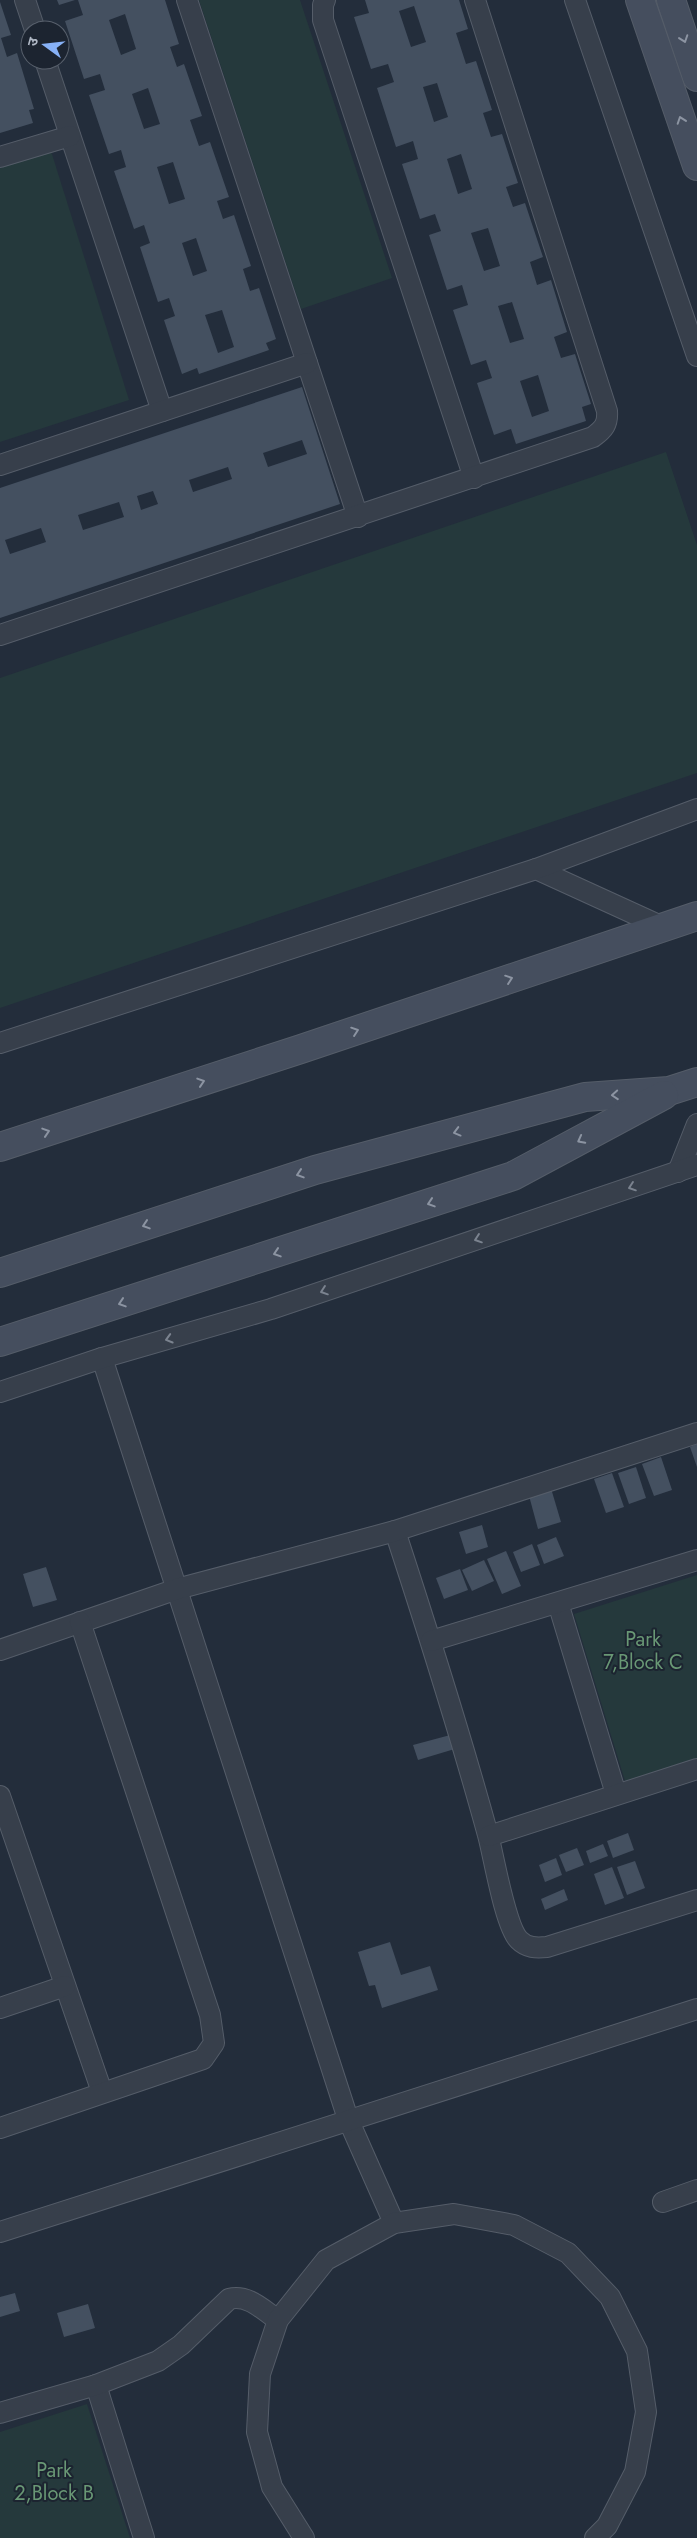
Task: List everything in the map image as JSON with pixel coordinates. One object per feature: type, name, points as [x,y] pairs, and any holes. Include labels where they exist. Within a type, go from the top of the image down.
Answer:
[{"type":"main road","points":[[640,0],[697,166]]},
{"type":"main road","points":[[671,0],[697,77]]},
{"type":"main road","points":[[0,1147],[292,1052],[697,916]]},
{"type":"main road","points":[[0,1342],[513,1176],[669,1091],[697,1082]]},
{"type":"main road","points":[[0,1274],[315,1170],[585,1097],[669,1091]]},
{"type":"street","points":[[25,0],[32,20]]},
{"type":"street","points":[[187,0],[358,517]]},
{"type":"street","points":[[325,0],[323,20],[474,478]]},
{"type":"street","points":[[0,635],[474,478],[593,437],[603,430],[608,421],[608,411],[475,0]]},
{"type":"street","points":[[575,0],[697,356]]},
{"type":"street","points":[[48,70],[162,411]]},
{"type":"street","points":[[0,157],[70,136]]},
{"type":"street","points":[[0,465],[307,363]]},
{"type":"street","points":[[0,1043],[536,869],[697,809]]},
{"type":"street","points":[[536,869],[663,927]]},
{"type":"street","points":[[678,1172],[697,1124]]},
{"type":"street","points":[[0,1392],[102,1358],[271,1309],[697,1165]]},
{"type":"street","points":[[102,1358],[348,2119],[394,2223]]},
{"type":"street","points":[[0,1650],[177,1589],[394,1531],[697,1433]]},
{"type":"street","points":[[394,1531],[431,1641],[488,1836],[511,1926],[519,1940],[533,1949],[547,1947],[697,1900]]},
{"type":"street","points":[[431,1641],[697,1560]]},
{"type":"street","points":[[558,1602],[616,1794]]},
{"type":"street","points":[[0,2128],[203,2059],[214,2043],[210,2015],[80,1622]]},
{"type":"street","points":[[488,1836],[697,1769]]},
{"type":"street","points":[[0,1796],[102,2092]]},
{"type":"street","points":[[0,2008],[65,1986]]},
{"type":"street","points":[[0,2232],[348,2119],[697,2009]]},
{"type":"street","points":[[663,2202],[697,2190]]},
{"type":"street","points":[[304,2538],[272,2487],[258,2432],[260,2374],[278,2320],[326,2260],[394,2223],[454,2214],[514,2225],[568,2253],[610,2297],[637,2351],[646,2412],[635,2472],[607,2526],[595,2538]]},
{"type":"street","points":[[0,2413],[96,2384],[158,2361],[170,2353],[229,2299],[239,2297],[247,2299],[278,2320]]},
{"type":"street","points":[[96,2384],[144,2538]]},
{"type":"green space","points":[[199,0],[300,0],[392,278],[301,309]]},
{"type":"green space","points":[[51,151],[129,400],[0,442],[0,168]]},
{"type":"green space","points":[[666,452],[697,545],[697,773],[0,1008],[0,678]]},
{"type":"green space","name":"Park 7,Block C","points":[[697,1575],[697,1758],[625,1781],[574,1614]]},
{"type":"green space","name":"Park 2,Block B","points":[[87,2404],[130,2538],[0,2538],[0,2432]]},
{"type":"building","points":[[57,0],[75,0],[59,5]]},
{"type":"building","points":[[78,0],[165,0],[179,44],[170,47],[177,67],[184,64],[202,116],[190,120],[199,146],[210,142],[229,197],[217,201],[223,219],[234,215],[251,266],[243,269],[250,291],[259,288],[276,339],[266,343],[269,350],[199,374],[197,368],[182,374],[164,320],[175,316],[169,298],[158,302],[140,247],[150,243],[144,225],[134,229],[114,171],[126,167],[121,150],[109,154],[89,95],[105,90],[100,74],[84,79],[70,36],[70,20],[68,20],[83,15]],"holes":[[[125,14],[136,49],[121,55],[109,20]],[[148,88],[160,124],[144,129],[132,94]],[[173,162],[185,199],[169,204],[157,167]],[[196,238],[207,271],[193,276],[182,243]],[[222,310],[234,347],[218,353],[205,315]]]},
{"type":"building","points":[[365,0],[459,0],[468,29],[456,33],[466,64],[476,61],[492,110],[483,113],[491,137],[502,134],[518,183],[506,187],[513,207],[525,203],[543,257],[530,262],[537,285],[551,280],[567,332],[554,337],[561,358],[575,354],[591,404],[582,407],[586,421],[516,444],[511,429],[494,435],[477,383],[492,378],[486,360],[471,365],[453,310],[468,305],[462,285],[447,290],[429,235],[441,231],[435,214],[420,219],[402,164],[418,159],[413,141],[396,147],[377,88],[394,82],[388,64],[371,69],[354,17],[369,13]],"holes":[[[414,6],[426,42],[411,47],[399,11]],[[437,83],[448,117],[434,122],[423,87]],[[461,154],[472,189],[458,194],[447,159]],[[488,228],[500,266],[484,271],[471,233]],[[512,302],[524,339],[510,343],[498,306]],[[538,375],[549,411],[532,417],[520,381]]]},
{"type":"building","points":[[0,2],[11,35],[1,38],[7,57],[17,53],[20,70],[22,70],[34,109],[29,110],[33,123],[0,133]]},
{"type":"building","points":[[302,387],[340,504],[0,618],[0,488]],"holes":[[[302,440],[307,454],[268,467],[263,453]],[[228,467],[232,479],[193,492],[189,480]],[[153,491],[158,504],[141,510],[137,496]],[[119,502],[124,517],[83,530],[78,515]],[[41,528],[46,542],[10,554],[5,540]]]},
{"type":"building","points":[[697,1444],[697,1467],[690,1447]]},
{"type":"building","points":[[661,1457],[672,1490],[654,1496],[642,1464]]},
{"type":"building","points":[[636,1467],[646,1498],[629,1504],[618,1473]]},
{"type":"building","points":[[612,1473],[624,1507],[606,1513],[594,1479]]},
{"type":"building","points":[[550,1485],[561,1522],[538,1529],[528,1492]]},
{"type":"building","points":[[482,1525],[488,1547],[466,1554],[459,1532]]},
{"type":"building","points":[[556,1537],[564,1556],[544,1564],[537,1545]]},
{"type":"building","points":[[532,1544],[540,1565],[521,1572],[513,1552]]},
{"type":"building","points":[[506,1551],[521,1586],[502,1594],[487,1559]]},
{"type":"building","points":[[484,1560],[494,1581],[472,1591],[462,1570]]},
{"type":"building","points":[[46,1567],[57,1600],[33,1607],[23,1574]]},
{"type":"building","points":[[460,1569],[468,1590],[444,1599],[436,1578]]},
{"type":"building","points":[[454,1734],[458,1748],[418,1760],[413,1745]]},
{"type":"building","points":[[628,1833],[634,1850],[613,1858],[607,1841]]},
{"type":"building","points":[[603,1844],[608,1856],[590,1863],[586,1851]]},
{"type":"building","points":[[577,1848],[584,1865],[566,1872],[559,1855]]},
{"type":"building","points":[[556,1858],[562,1875],[545,1882],[539,1865]]},
{"type":"building","points":[[635,1861],[645,1888],[627,1895],[617,1867]]},
{"type":"building","points":[[612,1867],[624,1898],[605,1905],[594,1874]]},
{"type":"building","points":[[564,1889],[568,1900],[545,1910],[541,1899]]},
{"type":"building","points":[[390,1942],[401,1975],[430,1966],[438,1990],[382,2008],[375,1985],[369,1986],[358,1952]]},
{"type":"building","points":[[15,2293],[20,2311],[0,2317],[0,2297]]},
{"type":"building","points":[[88,2304],[95,2328],[64,2337],[57,2313]]}]
